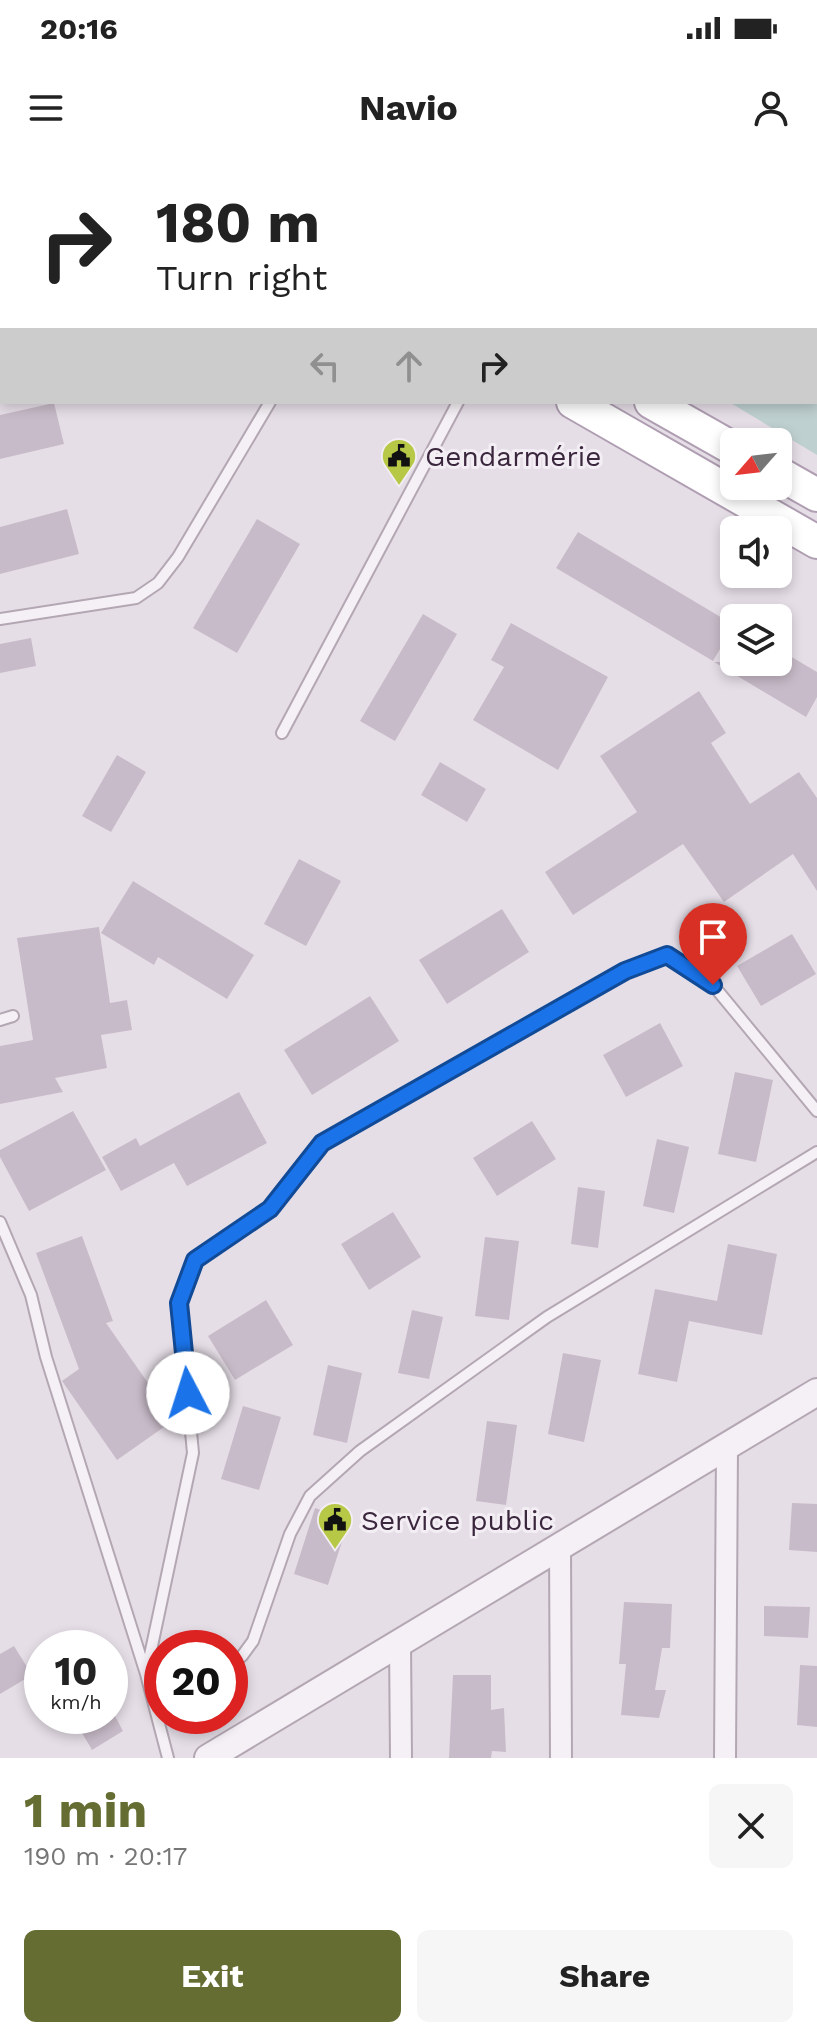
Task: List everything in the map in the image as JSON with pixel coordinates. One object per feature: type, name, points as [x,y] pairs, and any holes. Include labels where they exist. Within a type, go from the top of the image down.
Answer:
[{"type":"main road","points":[[576,404],[817,542]]},
{"type":"main road","points":[[655,404],[720,441]]},
{"type":"main road","points":[[792,481],[817,495]]},
{"type":"street","points":[[208,1758],[817,1392]]},
{"type":"street","points":[[725,1758],[727,1447]]},
{"type":"street","points":[[560,1547],[561,1758]]},
{"type":"street","points":[[400,1642],[401,1758]]},
{"type":"lane","points":[[0,619],[136,598],[158,583],[178,557],[269,404]]},
{"type":"lane","points":[[282,733],[457,404]]},
{"type":"lane","points":[[155,1630],[193,1453],[179,1303],[195,1260],[270,1209],[322,1143],[625,971],[667,955],[713,985],[817,1111]]},
{"type":"lane","points":[[0,1020],[13,1016]]},
{"type":"lane","points":[[248,1648],[290,1534],[310,1496],[360,1451],[547,1317],[817,1152]]},
{"type":"lane","points":[[0,1222],[31,1295],[46,1357],[144,1668]]},
{"type":"lane","points":[[164,1734],[168,1758]]},
{"type":"shaded area","points":[[732,404],[817,404],[817,455],[792,440],[792,428],[772,428]]},
{"type":"building","points":[[54,404],[64,444],[0,459],[0,415]]},
{"type":"building","points":[[67,509],[79,554],[0,574],[0,527]]},
{"type":"building","points":[[257,519],[300,544],[237,653],[193,628]]},
{"type":"building","points":[[578,532],[720,617],[720,649],[713,661],[556,568]]},
{"type":"building","points":[[423,614],[457,634],[395,741],[360,721]]},
{"type":"building","points":[[511,623],[608,677],[558,770],[473,720],[504,667],[491,660]]},
{"type":"building","points":[[31,638],[36,666],[0,673],[0,644]]},
{"type":"building","points":[[792,657],[817,672],[817,697],[806,717],[737,676],[792,676]]},
{"type":"building","points":[[699,691],[726,733],[711,743],[750,804],[799,772],[817,798],[817,891],[793,854],[724,902],[683,844],[573,915],[545,872],[637,812],[600,756]]},
{"type":"building","points":[[117,755],[146,772],[111,832],[82,816]]},
{"type":"building","points":[[440,762],[486,789],[467,822],[421,795]]},
{"type":"building","points":[[299,859],[341,881],[306,946],[264,924]]},
{"type":"building","points":[[133,881],[254,955],[227,999],[158,957],[154,965],[101,933]]},
{"type":"building","points":[[502,909],[529,952],[447,1004],[419,960]]},
{"type":"building","points":[[99,927],[110,1003],[127,1000],[132,1030],[101,1035],[107,1068],[55,1078],[63,1092],[0,1104],[0,1046],[33,1040],[17,938]]},
{"type":"building","points":[[792,934],[816,974],[761,1006],[737,966]]},
{"type":"building","points":[[370,996],[399,1041],[312,1095],[284,1050]]},
{"type":"building","points":[[660,1023],[683,1066],[626,1097],[603,1055]]},
{"type":"building","points":[[735,1072],[773,1080],[756,1162],[718,1154]]},
{"type":"building","points":[[239,1092],[267,1143],[187,1186],[174,1163],[121,1191],[102,1157],[136,1138],[140,1146]]},
{"type":"building","points":[[73,1111],[106,1170],[29,1211],[0,1157],[0,1150]]},
{"type":"building","points":[[532,1121],[556,1159],[497,1196],[473,1158]]},
{"type":"building","points":[[657,1139],[689,1147],[674,1213],[643,1206]]},
{"type":"building","points":[[578,1187],[605,1191],[598,1248],[571,1244]]},
{"type":"building","points":[[393,1212],[421,1257],[369,1290],[341,1244]]},
{"type":"building","points":[[82,1236],[113,1321],[106,1323],[174,1420],[117,1460],[62,1381],[79,1369],[36,1253]]},
{"type":"building","points":[[485,1237],[519,1241],[509,1320],[475,1316]]},
{"type":"building","points":[[728,1244],[777,1254],[762,1335],[689,1321],[677,1382],[638,1374],[655,1289],[717,1301]]},
{"type":"building","points":[[266,1300],[293,1345],[235,1380],[208,1336]]},
{"type":"building","points":[[412,1310],[443,1317],[429,1379],[398,1373]]},
{"type":"building","points":[[563,1353],[601,1360],[584,1442],[548,1434]]},
{"type":"building","points":[[328,1365],[362,1373],[347,1443],[313,1435]]},
{"type":"building","points":[[243,1406],[281,1417],[259,1490],[221,1479]]},
{"type":"building","points":[[487,1421],[517,1425],[506,1505],[476,1501]]},
{"type":"building","points":[[792,1503],[817,1504],[817,1552],[789,1550]]},
{"type":"building","points":[[315,1508],[349,1520],[328,1585],[294,1574]]},
{"type":"building","points":[[624,1602],[672,1604],[670,1648],[662,1648],[655,1690],[666,1690],[659,1718],[621,1715],[626,1664],[619,1664]]},
{"type":"building","points":[[764,1606],[810,1607],[808,1638],[764,1636]]},
{"type":"building","points":[[14,1646],[24,1662],[24,1680],[0,1694],[0,1654]]},
{"type":"building","points":[[800,1665],[817,1666],[817,1727],[797,1725]]},
{"type":"building","points":[[453,1675],[491,1675],[491,1710],[504,1708],[506,1752],[492,1751],[491,1758],[449,1758]]},
{"type":"building","points":[[83,1734],[118,1734],[92,1750]]},
{"type":"place","name":"Gendarmérie","points":[[399,487]]},
{"type":"place","name":"Service public","points":[[335,1551]]},
{"type":"route","points":[[188,1393],[179,1303],[195,1260],[270,1209],[322,1143],[625,971],[667,955],[713,985]]}]
